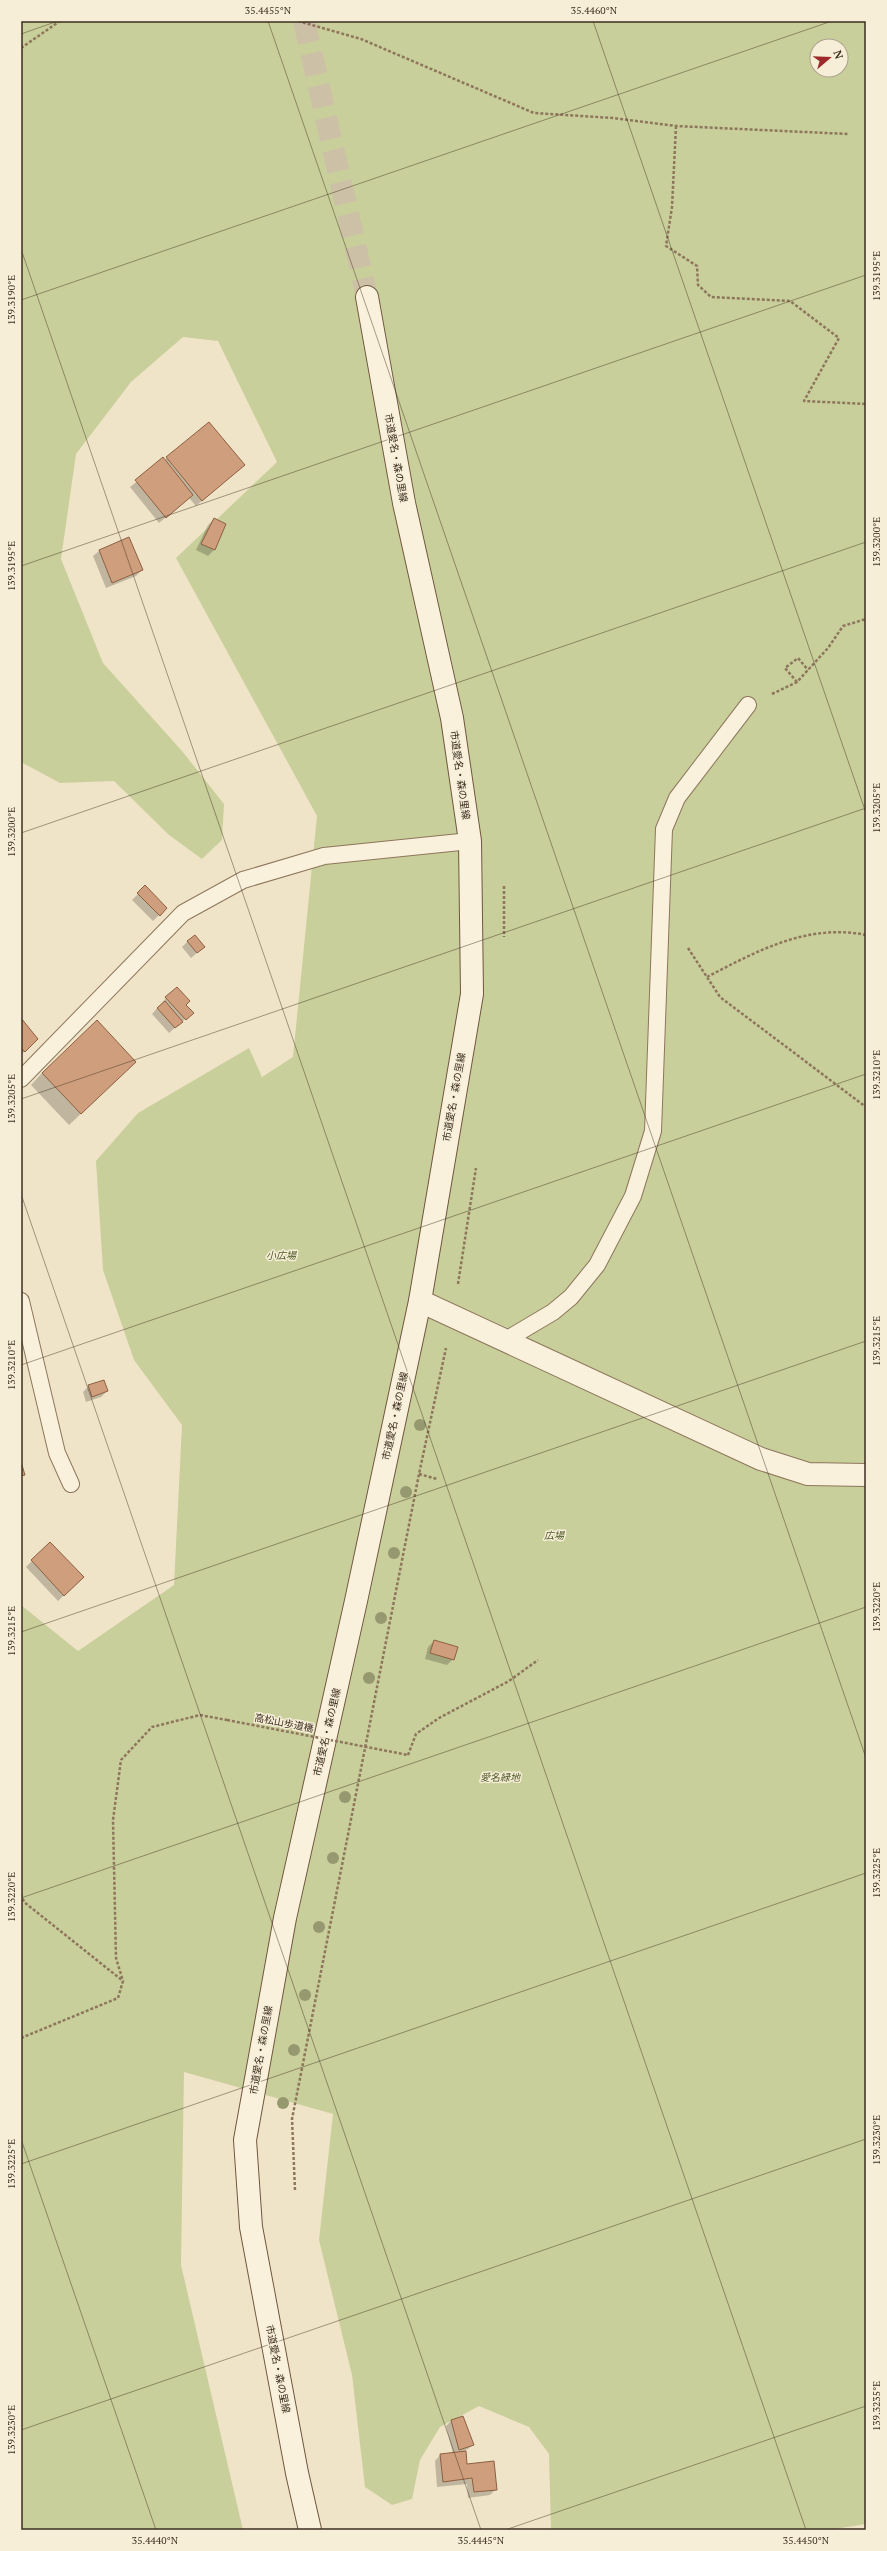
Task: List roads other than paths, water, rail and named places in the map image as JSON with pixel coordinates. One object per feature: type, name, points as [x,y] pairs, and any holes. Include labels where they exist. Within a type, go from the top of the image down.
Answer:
[{"type":"street","name":"市道愛名・森の里線","points":[[310,2530],[297,2473],[251,2227],[245,2140],[285,1918],[356,1601],[420,1301],[472,994],[470,841],[452,718],[404,503],[367,297]]},
{"type":"street","points":[[420,1301],[761,1459],[808,1474],[866,1476]]},
{"type":"lane","points":[[504,1341],[553,1312],[571,1297],[597,1265],[633,1196],[653,1131],[664,829],[677,798],[748,705]]},
{"type":"lane","points":[[21,1079],[183,913],[243,880],[324,856],[470,841]]},
{"type":"lane","points":[[21,1301],[57,1453],[71,1484]]},
{"type":"tunnel","points":[[304,21],[367,297]]},
{"type":"park label","name":"小広場","points":[[281,1255]]},
{"type":"park label","name":"広場","points":[[554,1535]]},
{"type":"park label","name":"愛名緑地","points":[[500,1777]]}]
